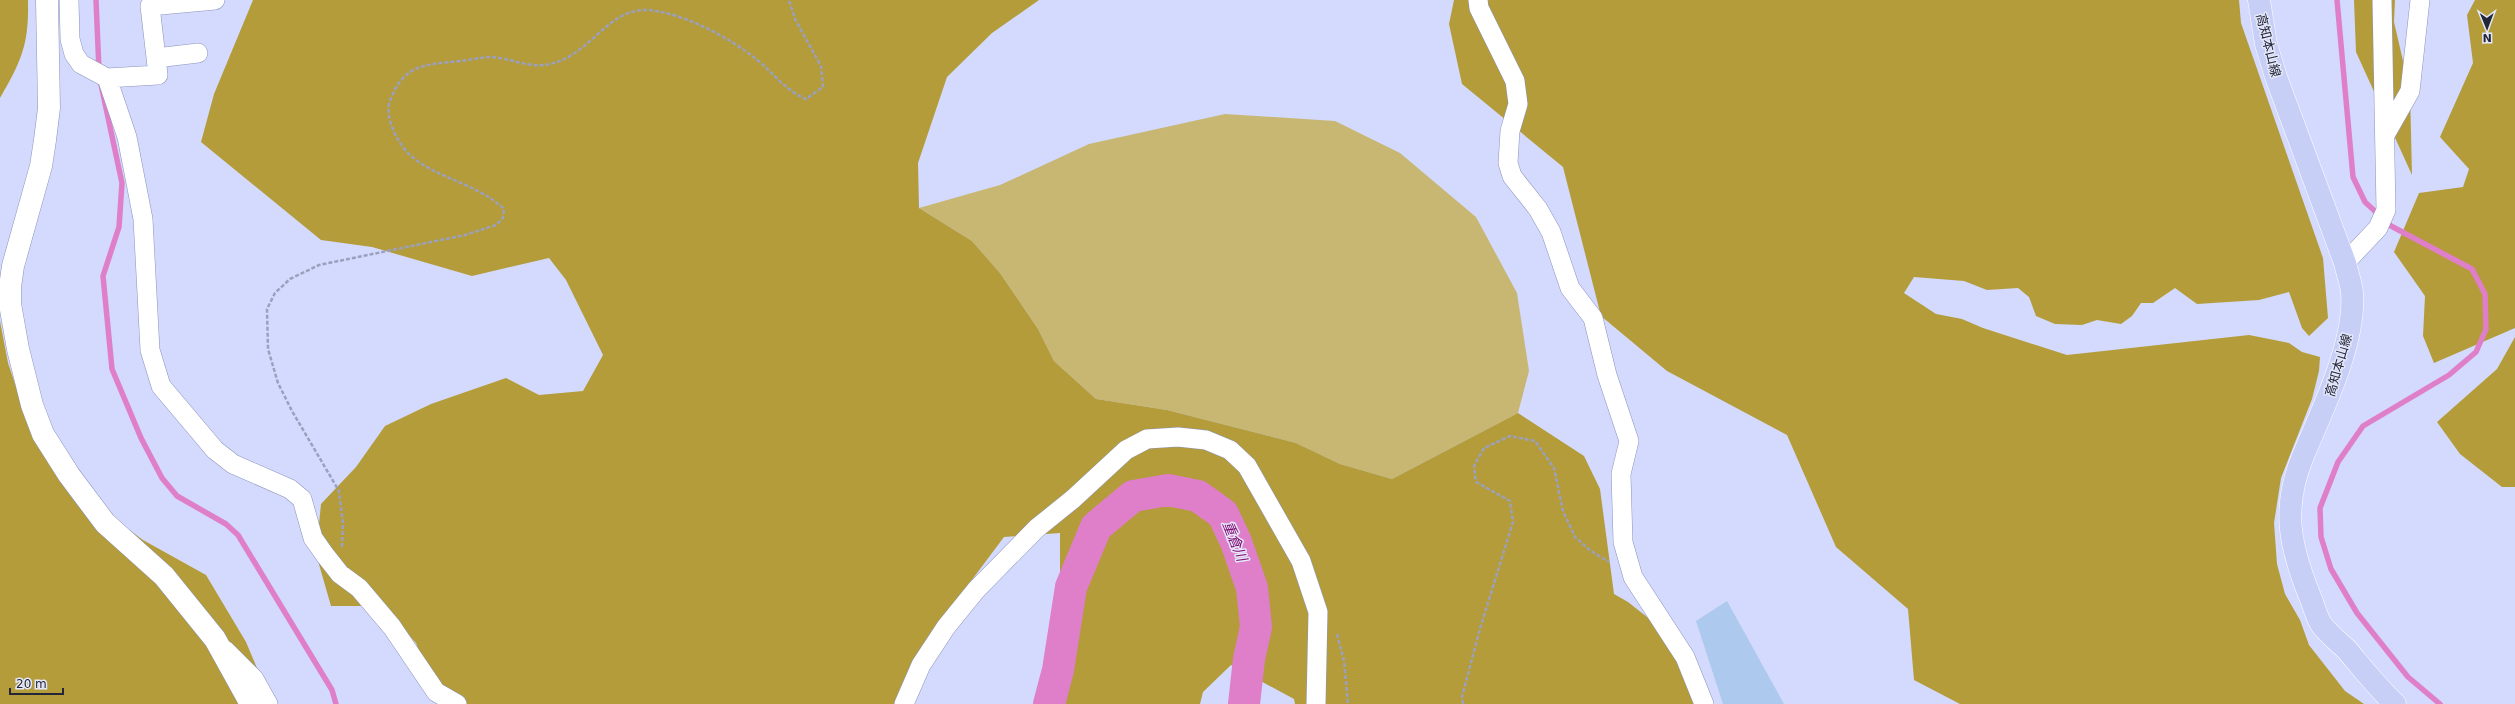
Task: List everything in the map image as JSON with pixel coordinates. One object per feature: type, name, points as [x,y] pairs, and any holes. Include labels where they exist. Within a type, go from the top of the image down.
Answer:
[{"type":"main road","name":"高知本山線","points":[[2259,0],[2266,44],[2276,76],[2345,263],[2352,292],[2350,321],[2328,401],[2303,457],[2293,493],[2289,525],[2298,565],[2321,624],[2347,650],[2377,687],[2396,704]]},
{"type":"street","points":[[47,0],[49,108],[45,140],[34,195],[13,266],[10,287],[10,304],[24,374],[43,434],[69,475],[105,523],[164,576],[215,639],[254,679],[268,704]]},
{"type":"street","points":[[69,0],[70,39],[74,54],[81,64],[101,75],[158,75],[150,6],[215,0]]},
{"type":"street","points":[[1478,0],[1479,8],[1515,81],[1518,104],[1510,131],[1508,163],[1512,176],[1538,209],[1552,232],[1570,288],[1592,318],[1607,375],[1629,440],[1621,474],[1623,542],[1633,577],[1685,657],[1704,704]]},
{"type":"street","points":[[2345,263],[2378,228],[2386,210],[2382,0]]},
{"type":"street","points":[[2384,136],[2410,91],[2420,0]]},
{"type":"street","points":[[156,58],[198,53]]},
{"type":"street","points":[[101,75],[127,137],[143,219],[150,350],[161,386],[215,450],[233,464],[290,489],[302,499],[313,538],[340,574],[359,588],[392,627],[436,692],[457,704]]},
{"type":"street","points":[[904,704],[921,665],[946,628],[976,590],[1037,528],[1073,499],[1126,450],[1147,439],[1178,437],[1206,440],[1230,450],[1247,466],[1301,561],[1318,612],[1316,704]]},
{"type":"street","points":[[215,639],[251,704]]},
{"type":"path","points":[[340,574],[343,523],[339,491],[292,411],[278,382],[268,349],[267,309],[275,293],[290,279],[319,265],[465,235],[496,225],[503,218],[504,214],[504,209],[491,197],[422,164],[409,154],[397,139],[392,127],[388,106],[396,84],[420,65],[493,57],[516,64],[549,64],[576,54],[614,20],[632,10],[656,10],[705,27],[755,58],[790,92],[806,99],[823,87],[821,66],[795,19],[789,0]]},
{"type":"path","points":[[1463,704],[1462,697],[1479,632],[1514,522],[1510,501],[1476,482],[1474,466],[1484,448],[1510,436],[1535,441],[1554,468],[1563,511],[1575,537],[1591,551],[1633,577]]},
{"type":"path","points":[[1318,612],[1335,628],[1344,661],[1348,704]]},
{"type":"shaded area","points":[[0,0],[28,0],[28,15],[23,51],[14,73],[0,98]]},
{"type":"shaded area","points":[[253,0],[1039,0],[992,33],[947,77],[918,163],[919,208],[972,241],[1000,273],[1038,329],[1054,361],[1096,399],[1167,410],[1296,443],[1340,464],[1392,479],[1518,413],[1584,456],[1600,489],[1614,594],[1628,602],[1685,647],[1706,704],[1295,704],[1294,699],[1231,665],[1203,692],[1200,704],[1043,704],[1047,654],[1060,591],[1060,533],[1004,537],[944,617],[911,704],[445,704],[433,690],[416,643],[382,606],[331,606],[316,554],[321,504],[356,467],[385,426],[431,404],[506,378],[539,395],[583,391],[603,355],[566,280],[549,258],[472,276],[372,247],[321,240],[201,142],[214,94]]},
{"type":"shaded area","points":[[1454,0],[2239,0],[2241,23],[2323,258],[2328,318],[2309,336],[2302,328],[2289,292],[2259,300],[2197,304],[2175,288],[2153,303],[2141,303],[2132,316],[2121,324],[2097,320],[2082,325],[2055,324],[2036,316],[2029,297],[2018,288],[1987,290],[1964,281],[1914,277],[1904,293],[1936,314],[1962,319],[1983,328],[2067,355],[2249,335],[2289,343],[2302,352],[2320,357],[2319,371],[2312,399],[2281,478],[2274,523],[2277,564],[2285,594],[2300,620],[2309,645],[2345,691],[2364,704],[1960,704],[1914,680],[1908,609],[1836,547],[1787,435],[1667,371],[1601,316],[1563,167],[1462,84],[1449,24]]},
{"type":"shaded area","points":[[2354,0],[2395,0],[2394,22],[2410,91],[2412,175],[2356,52]]},
{"type":"shaded area","points":[[2475,0],[2515,0],[2515,328],[2434,363],[2423,336],[2425,296],[2394,252],[2419,193],[2463,187],[2469,169],[2440,137],[2473,63],[2467,15]]},
{"type":"shaded area","points":[[1225,114],[1335,121],[1400,153],[1476,217],[1517,293],[1529,371],[1518,413],[1392,479],[1340,464],[1296,443],[1167,410],[1096,399],[1054,361],[1038,329],[1000,273],[972,241],[919,208],[1000,185],[1089,144]]},
{"type":"shaded area","points":[[0,321],[8,363],[33,437],[81,494],[143,540],[206,575],[246,642],[272,704],[0,704]]},
{"type":"shaded area","points":[[2515,337],[2515,487],[2502,487],[2460,454],[2437,422],[2497,369]]},
{"type":"building","points":[[1727,601],[1784,704],[1723,704],[1696,621]]},
{"type":"waterway","points":[[96,0],[99,70]]},
{"type":"waterway","points":[[2337,0],[2353,177],[2365,202],[2391,226],[2472,269],[2485,294],[2486,329],[2476,352],[2449,375],[2363,426],[2338,462],[2320,508],[2321,537],[2331,569],[2357,613],[2408,677],[2440,704]]},
{"type":"waterway","points":[[100,80],[122,183],[119,227],[103,276],[112,369],[141,438],[162,478],[177,496],[226,524],[238,535],[332,690],[336,704]]},
{"type":"waterway","name":"重倉川","points":[[1049,704],[1058,670],[1071,587],[1096,527],[1133,496],[1168,490],[1198,496],[1223,514],[1236,542],[1252,588],[1256,627],[1249,659],[1244,704]]}]
